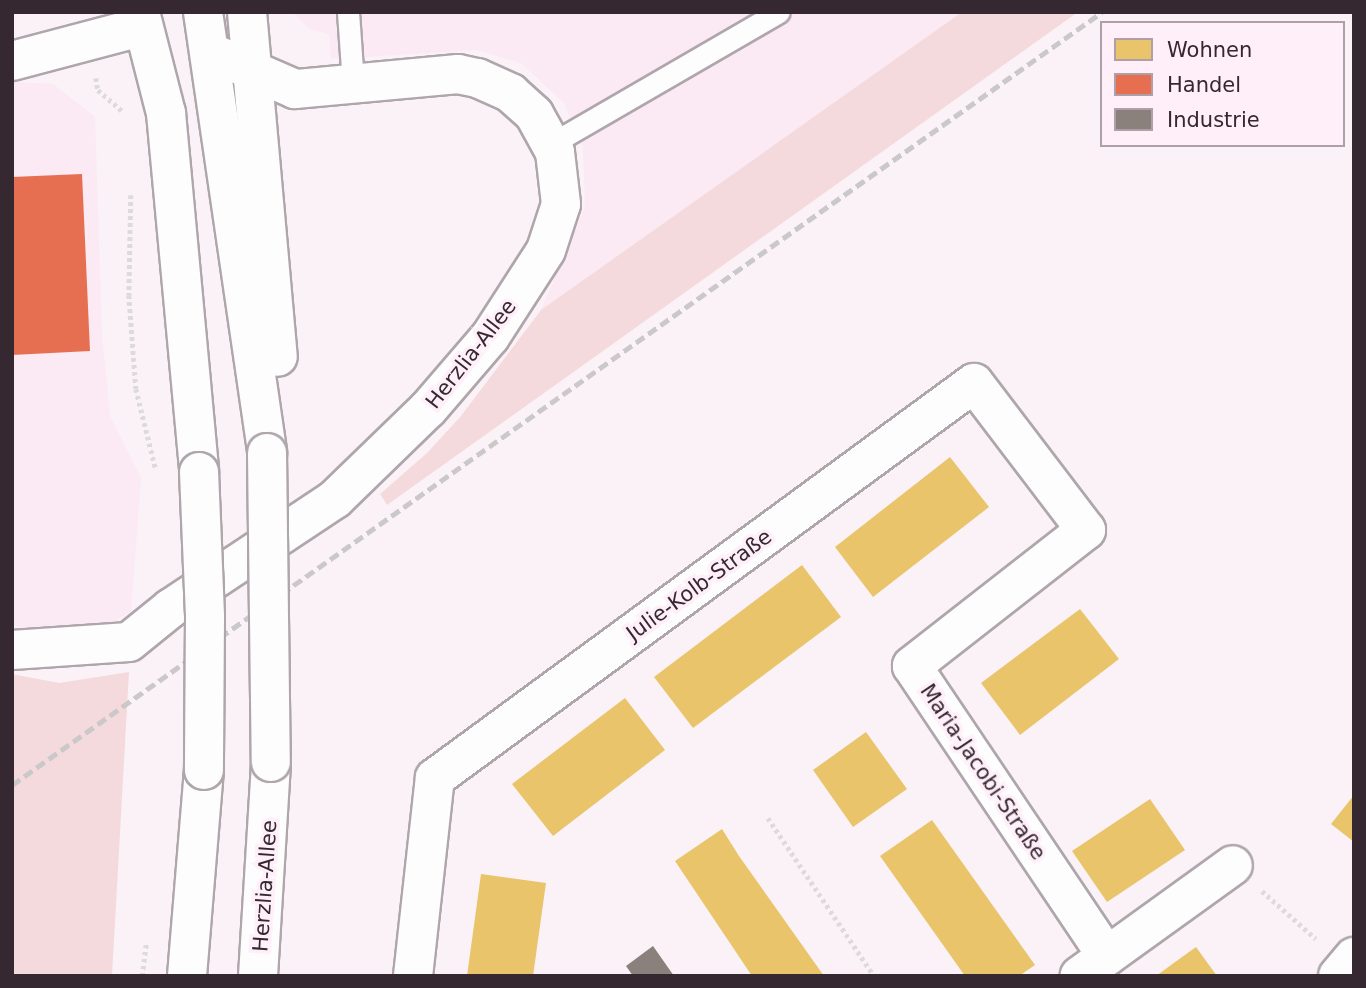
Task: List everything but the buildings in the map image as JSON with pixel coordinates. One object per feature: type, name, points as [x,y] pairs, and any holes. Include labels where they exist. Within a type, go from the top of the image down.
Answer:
[{"type":"street","name":"Herzlia-Allee","points":[[203,12],[267,453],[271,762],[258,976]]},
{"type":"street","points":[[247,12],[278,358],[267,453]]},
{"type":"street","points":[[12,61],[90,42],[140,20],[166,113],[199,472],[205,617],[204,770],[187,976]]},
{"type":"street","name":"Herzlia-Allee","points":[[12,650],[129,642],[171,608],[335,499],[428,410],[481,347],[546,250],[561,204],[551,144],[534,114],[511,93],[477,78],[458,74],[295,89],[210,52]]},
{"type":"street","name":"Julie-Kolb-Straße","points":[[413,976],[435,778],[974,383],[1086,530]]},
{"type":"street","name":"Maria-Jacobi-Straße","points":[[1086,530],[912,666],[1093,966],[1233,865]]},
{"type":"lane","points":[[348,12],[353,84]]},
{"type":"lane","points":[[551,144],[779,12]]},
{"type":"path","points":[[90,42],[98,90],[125,119]]},
{"type":"path","points":[[132,184],[129,295],[136,389],[159,479]]},
{"type":"path","points":[[768,818],[874,976]]},
{"type":"path","points":[[1233,865],[1348,967]]},
{"type":"shaded area","points":[[292,12],[962,12],[541,310],[585,207],[583,147],[564,103],[521,63],[476,50],[331,59],[329,34],[309,29]]},
{"type":"shaded area","points":[[962,12],[1078,12],[387,505],[380,494],[427,453],[461,416],[541,310]]},
{"type":"shaded area","points":[[12,82],[53,84],[95,117],[102,336],[110,416],[141,478],[131,611],[111,624],[41,632],[12,625]]},
{"type":"shaded area","points":[[129,672],[112,976],[12,976],[12,674],[59,683]]},
{"type":"railway","points":[[12,785],[1102,12]]}]
